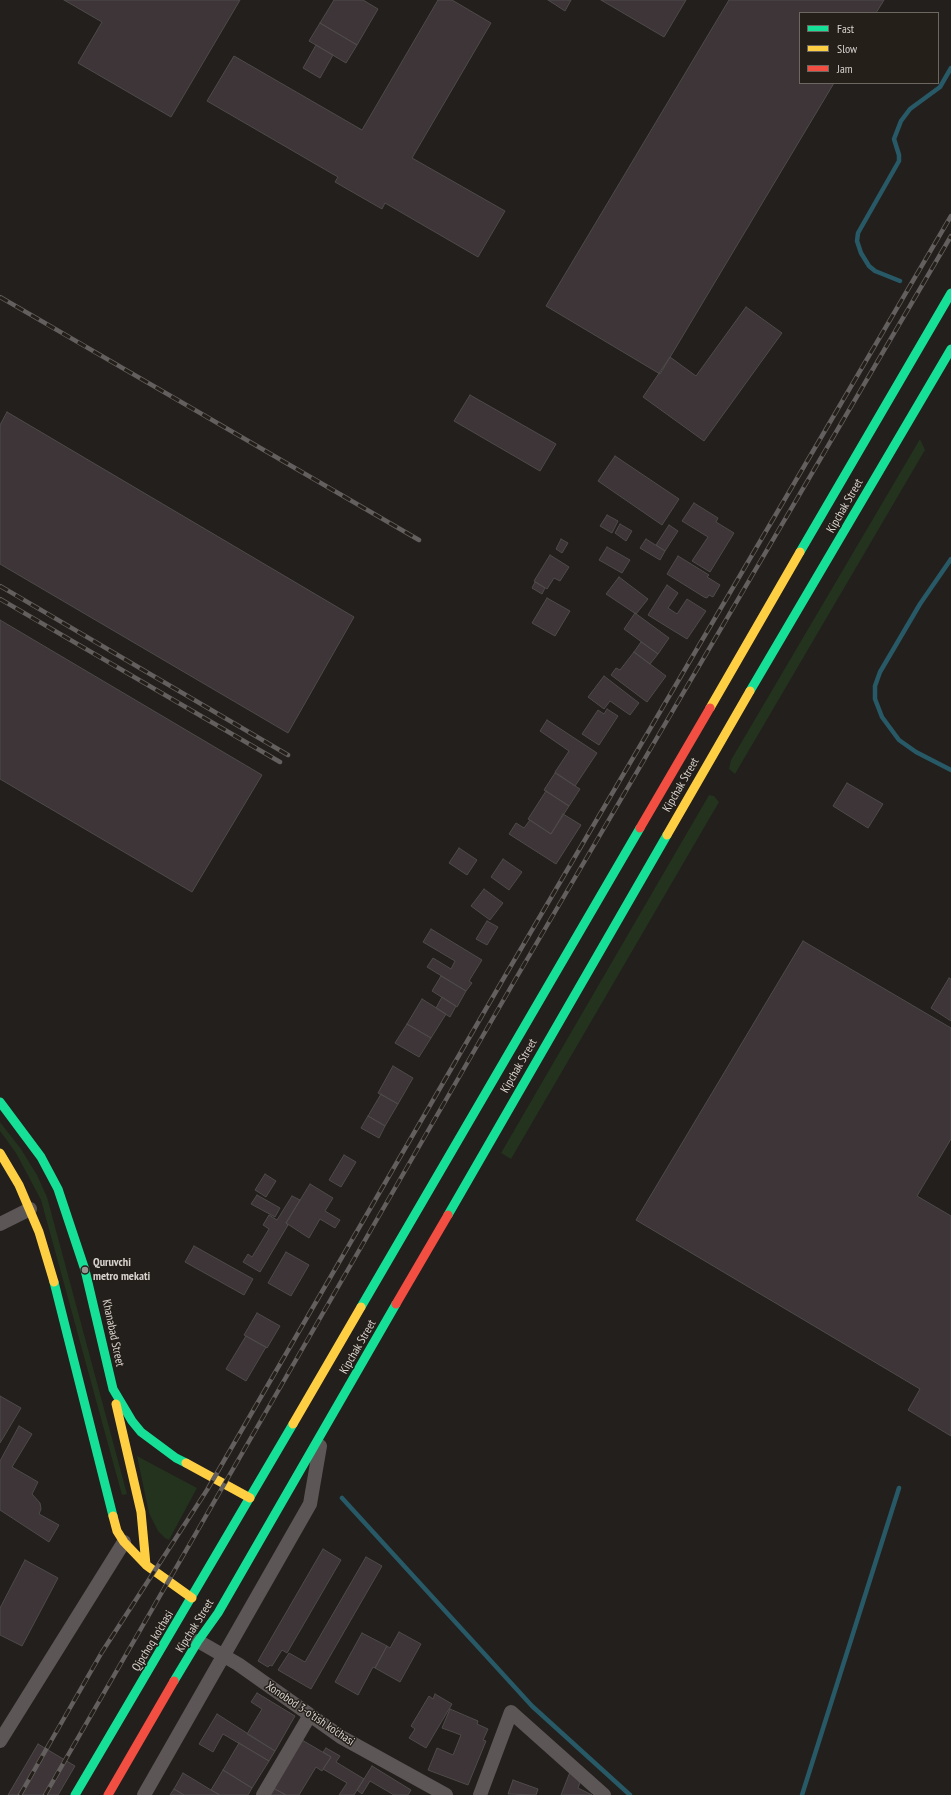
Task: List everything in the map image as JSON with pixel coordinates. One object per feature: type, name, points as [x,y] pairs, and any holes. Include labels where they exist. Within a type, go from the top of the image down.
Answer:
[{"type":"main road","name":"Kipchak Street","points":[[253,1500],[890,405],[951,292]]},
{"type":"main road","name":"Kipchak Street","points":[[108,1795],[272,1511],[322,1432],[908,415],[951,349]]},
{"type":"main road","name":"Khanabad Street","points":[[0,1102],[42,1157],[58,1189],[85,1270],[112,1389],[141,1432],[151,1442],[176,1458],[253,1500]]},
{"type":"main road","points":[[0,1153],[10,1168],[30,1209],[39,1232],[60,1300],[117,1531],[124,1542],[146,1564],[195,1600]]},
{"type":"main road","points":[[112,1389],[141,1512],[146,1564]]},
{"type":"main road","name":"Qipchoq ko'chasi","points":[[75,1795],[195,1600],[253,1500]]},
{"type":"street","points":[[0,1224],[30,1209]]},
{"type":"street","points":[[144,1795],[310,1504],[322,1432]]},
{"type":"street","points":[[0,1741],[124,1542]]},
{"type":"street","name":"Xonobod 3-o'tish ko'chasi","points":[[198,1641],[225,1655],[341,1737],[446,1795]]},
{"type":"street","points":[[480,1795],[511,1712],[604,1795]]},
{"type":"street","points":[[263,1795],[310,1715]]},
{"type":"green space","points":[[920,439],[925,450],[735,774],[729,769],[731,760]]},
{"type":"green space","points":[[709,795],[714,796],[719,802],[511,1159],[501,1153]]},
{"type":"green space","points":[[0,1122],[21,1149],[37,1175],[47,1197],[127,1494],[122,1495],[41,1200],[16,1153],[0,1131]]},
{"type":"green space","points":[[137,1456],[197,1488],[169,1540],[158,1531],[149,1513]]},
{"type":"building","points":[[64,0],[240,0],[171,117],[78,63],[102,22]]},
{"type":"building","points":[[334,0],[363,0],[378,9],[357,45],[320,23]]},
{"type":"building","points":[[438,0],[452,0],[491,23],[412,158],[505,211],[478,257],[385,203],[382,209],[335,182],[338,177],[207,101],[234,56],[362,130]]},
{"type":"building","points":[[548,0],[571,0],[565,11]]},
{"type":"building","points":[[601,0],[686,0],[664,37]]},
{"type":"building","points":[[729,0],[884,0],[877,12],[799,12],[799,84],[833,84],[660,374],[546,306]]},
{"type":"building","points":[[320,23],[357,45],[346,63],[309,41]]},
{"type":"building","points":[[316,45],[333,55],[320,78],[303,68]]},
{"type":"building","points":[[746,307],[782,333],[704,441],[643,397],[670,357],[696,376]]},
{"type":"building","points":[[470,395],[556,444],[540,471],[454,421]]},
{"type":"building","points":[[7,412],[354,617],[288,733],[0,564],[0,425]]},
{"type":"building","points":[[615,456],[679,499],[662,525],[598,481]]},
{"type":"building","points":[[694,503],[718,518],[716,522],[734,533],[710,572],[692,561],[708,537],[682,521]]},
{"type":"building","points":[[607,515],[618,521],[612,533],[600,526]]},
{"type":"building","points":[[620,524],[632,531],[626,541],[615,533]]},
{"type":"building","points":[[669,525],[678,531],[665,551],[656,545]]},
{"type":"building","points":[[561,539],[568,543],[562,553],[556,549]]},
{"type":"building","points":[[646,539],[665,551],[660,560],[640,548]]},
{"type":"building","points":[[607,547],[630,560],[622,573],[599,560]]},
{"type":"building","points":[[550,555],[569,567],[560,581],[554,578],[547,589],[534,581]]},
{"type":"building","points":[[678,556],[709,575],[707,577],[720,585],[713,597],[709,595],[707,598],[704,597],[667,574]]},
{"type":"building","points":[[619,577],[648,599],[636,614],[606,594]]},
{"type":"building","points":[[535,582],[545,588],[542,594],[532,588]]},
{"type":"building","points":[[667,585],[678,593],[668,608],[677,614],[687,599],[706,611],[687,639],[648,615]]},
{"type":"building","points":[[547,598],[570,611],[555,636],[532,623]]},
{"type":"building","points":[[635,613],[669,638],[658,654],[624,629]]},
{"type":"building","points":[[0,620],[262,775],[192,892],[0,779]]},
{"type":"building","points":[[641,642],[658,654],[650,664],[634,652]]},
{"type":"building","points":[[634,652],[666,676],[647,702],[611,675],[616,668],[620,670]]},
{"type":"building","points":[[604,676],[639,703],[630,715],[610,701],[604,709],[588,697]]},
{"type":"building","points":[[607,709],[618,716],[599,745],[582,734],[598,710],[604,714]]},
{"type":"building","points":[[547,720],[597,753],[575,786],[555,772],[569,751],[540,731]]},
{"type":"building","points":[[555,773],[580,789],[569,806],[544,790]]},
{"type":"building","points":[[847,783],[883,804],[868,828],[833,806]]},
{"type":"building","points":[[546,791],[569,806],[551,834],[528,819]]},
{"type":"building","points":[[563,814],[581,825],[556,864],[509,834],[516,823],[524,828],[530,820],[551,834]]},
{"type":"building","points":[[459,848],[477,860],[467,875],[449,863]]},
{"type":"building","points":[[503,859],[522,872],[509,890],[491,877]]},
{"type":"building","points":[[484,889],[503,903],[490,920],[471,906]]},
{"type":"building","points":[[487,921],[498,927],[487,945],[476,939]]},
{"type":"building","points":[[431,929],[482,960],[469,981],[472,983],[466,991],[427,967],[433,958],[451,969],[455,961],[423,942]]},
{"type":"building","points":[[803,941],[951,1028],[951,1139],[917,1196],[951,1216],[951,1436],[908,1410],[920,1389],[636,1220]]},
{"type":"building","points":[[441,976],[466,991],[457,1007],[432,991]]},
{"type":"building","points":[[949,978],[951,979],[951,1021],[931,1008]]},
{"type":"building","points":[[442,997],[456,1006],[450,1017],[436,1008]]},
{"type":"building","points":[[422,999],[446,1014],[431,1038],[407,1024]]},
{"type":"building","points":[[407,1024],[431,1038],[419,1057],[395,1043]]},
{"type":"building","points":[[393,1066],[413,1078],[398,1104],[378,1093]]},
{"type":"building","points":[[381,1094],[398,1104],[385,1126],[368,1116]]},
{"type":"building","points":[[368,1116],[385,1126],[379,1138],[361,1128]]},
{"type":"building","points":[[344,1155],[356,1162],[341,1187],[329,1180]]},
{"type":"building","points":[[265,1174],[276,1181],[266,1197],[255,1190]]},
{"type":"building","points":[[310,1184],[333,1198],[325,1211],[340,1220],[335,1228],[320,1219],[309,1238],[286,1223]]},
{"type":"building","points":[[257,1195],[280,1208],[275,1217],[251,1204]]},
{"type":"building","points":[[292,1196],[300,1200],[286,1223],[288,1225],[260,1272],[243,1262],[248,1254],[252,1257],[269,1229],[263,1225],[269,1215],[277,1220]]},
{"type":"building","points":[[194,1246],[253,1279],[244,1295],[185,1262]]},
{"type":"building","points":[[286,1252],[309,1265],[291,1296],[268,1283]]},
{"type":"building","points":[[257,1313],[280,1326],[267,1348],[244,1335]]},
{"type":"building","points":[[246,1336],[266,1347],[246,1381],[226,1369]]},
{"type":"building","points":[[0,1396],[21,1408],[0,1443]]},
{"type":"building","points":[[19,1426],[32,1434],[12,1467],[38,1482],[32,1494],[40,1503],[41,1509],[39,1514],[59,1525],[49,1542],[0,1510],[0,1461]]},
{"type":"building","points":[[323,1549],[341,1560],[287,1653],[282,1650],[272,1666],[270,1665],[268,1667],[258,1661]]},
{"type":"building","points":[[366,1557],[382,1566],[311,1689],[278,1670],[289,1653],[305,1662]]},
{"type":"building","points":[[25,1560],[58,1578],[22,1646],[0,1635],[0,1608]]},
{"type":"building","points":[[399,1632],[421,1644],[400,1682],[375,1668],[387,1646],[390,1648]]},
{"type":"building","points":[[362,1633],[387,1646],[375,1668],[373,1667],[358,1695],[335,1682]]},
{"type":"building","points":[[257,1693],[295,1716],[275,1751],[247,1734],[262,1709],[251,1702]]},
{"type":"building","points":[[435,1694],[452,1704],[426,1748],[409,1738],[415,1729],[411,1726],[429,1696],[433,1699]]},
{"type":"building","points":[[450,1709],[478,1721],[477,1724],[488,1729],[483,1740],[486,1741],[468,1785],[428,1770],[437,1748],[453,1755],[461,1735],[442,1728]]},
{"type":"building","points":[[217,1714],[275,1751],[269,1761],[223,1734],[213,1752],[199,1744]]},
{"type":"building","points":[[302,1740],[331,1757],[322,1771],[316,1767],[299,1795],[286,1795],[273,1788]]},
{"type":"building","points":[[239,1743],[269,1761],[252,1788],[223,1770]]},
{"type":"building","points":[[38,1744],[75,1766],[58,1795],[8,1795]]},
{"type":"building","points":[[326,1748],[340,1756],[336,1762],[364,1779],[354,1795],[339,1795],[347,1783],[323,1769],[331,1757],[323,1752]]},
{"type":"building","points":[[372,1766],[411,1790],[408,1795],[394,1795],[370,1781],[362,1794],[357,1790]]},
{"type":"building","points":[[223,1770],[252,1788],[248,1795],[220,1795],[211,1790]]},
{"type":"building","points":[[570,1772],[582,1777],[578,1788],[592,1795],[561,1795]]},
{"type":"building","points":[[183,1773],[220,1795],[184,1795],[174,1789]]},
{"type":"building","points":[[513,1780],[538,1789],[536,1795],[508,1794]]},
{"type":"building","points":[[273,1788],[286,1795],[269,1795]]},
{"type":"building","points":[[174,1789],[184,1795],[170,1795]]},
{"type":"waterway","points":[[900,281],[875,271],[869,266],[861,253],[857,241],[858,233],[899,161],[899,155],[894,139],[901,121],[910,109],[940,87],[951,68]]},
{"type":"waterway","points":[[951,559],[920,604],[880,672],[875,686],[875,699],[882,717],[899,740],[916,752],[951,770]]},
{"type":"waterway","points":[[802,1795],[899,1488]]},
{"type":"waterway","points":[[342,1498],[532,1706],[630,1795]]},
{"type":"railway","points":[[20,1795],[102,1652],[207,1490],[505,976],[951,216]]},
{"type":"railway","points":[[45,1795],[515,980],[951,236]]},
{"type":"railway","points":[[0,297],[419,540]]},
{"type":"railway","points":[[0,586],[288,755]]},
{"type":"railway","points":[[0,599],[280,762]]},
{"type":"traffic: fast","points":[[800,552],[951,293]]},
{"type":"traffic: fast","points":[[750,691],[951,349]]},
{"type":"traffic: fast","points":[[361,1307],[640,828]]},
{"type":"traffic: fast","points":[[448,1215],[667,835]]},
{"type":"traffic: fast","points":[[0,1102],[41,1157],[58,1189],[85,1270],[113,1389],[132,1421],[141,1432],[176,1458],[186,1463]]},
{"type":"traffic: fast","points":[[54,1282],[113,1516]]},
{"type":"traffic: fast","points":[[174,1681],[198,1641],[218,1613],[396,1304]]},
{"type":"traffic: fast","points":[[75,1795],[293,1424]]},
{"type":"traffic: slow","points":[[710,708],[800,552]]},
{"type":"traffic: slow","points":[[667,835],[750,691]]},
{"type":"traffic: slow","points":[[0,1153],[19,1185],[39,1232],[54,1282]]},
{"type":"traffic: slow","points":[[293,1424],[361,1307]]},
{"type":"traffic: slow","points":[[116,1404],[141,1512],[146,1565]]},
{"type":"traffic: slow","points":[[186,1463],[250,1498]]},
{"type":"traffic: slow","points":[[113,1516],[117,1531],[124,1542],[146,1565],[192,1598]]},
{"type":"traffic: jam","points":[[640,828],[710,708]]},
{"type":"traffic: jam","points":[[396,1304],[448,1215]]},
{"type":"traffic: jam","points":[[108,1795],[174,1681]]},
{"type":"place","name":"Quruvchi metro mekati","points":[[85,1270]]}]
